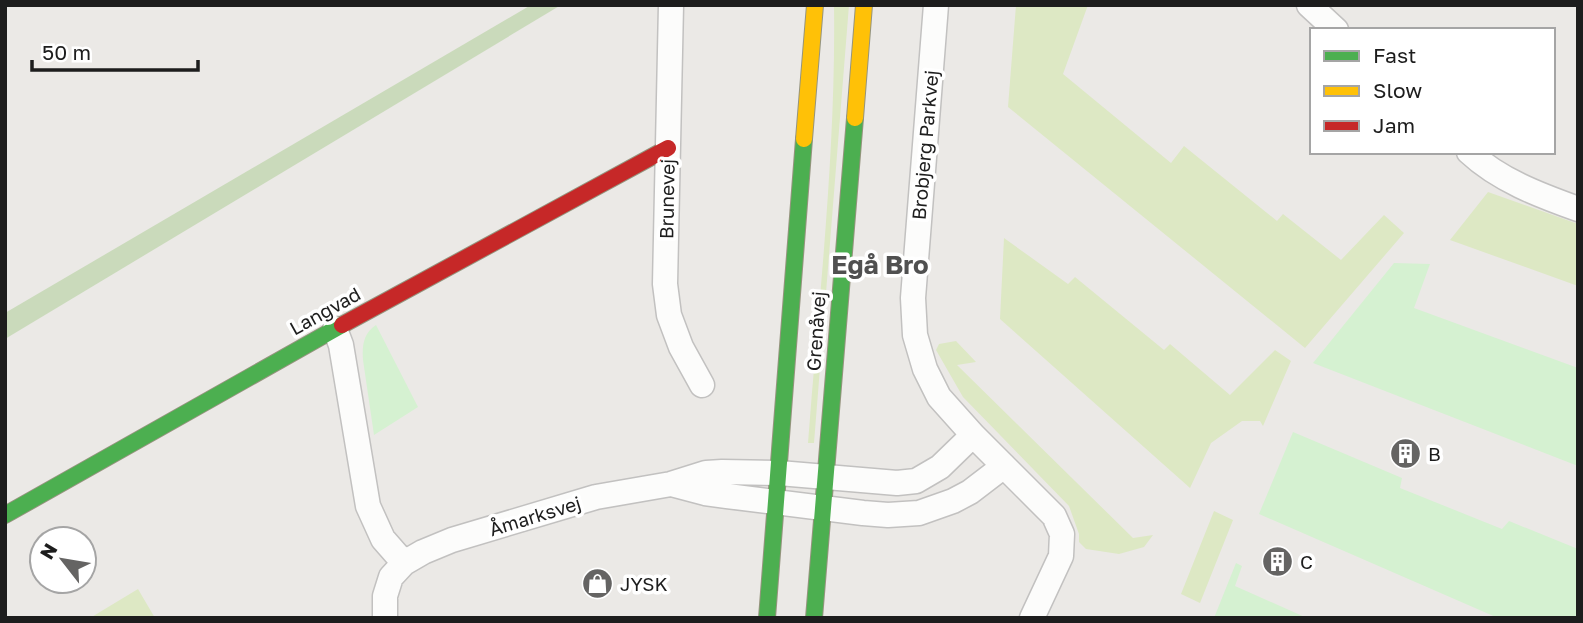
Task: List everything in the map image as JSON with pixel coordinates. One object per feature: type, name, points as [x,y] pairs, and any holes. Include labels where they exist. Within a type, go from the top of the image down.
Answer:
[{"type":"main road","name":"Grenåvej","points":[[767,618],[815,5]]},
{"type":"main road","name":"Grenåvej","points":[[814,618],[863,5]]},
{"type":"main road","name":"Langvad","points":[[5,515],[335,329],[668,148]]},
{"type":"street","name":"Brunevej","points":[[671,5],[665,284],[669,315],[681,347],[702,385]]},
{"type":"street","name":"Brobjerg Parkvej","points":[[936,5],[913,299],[915,335],[925,369],[939,397],[1054,516],[1062,534],[1061,556],[1032,618]]},
{"type":"street","points":[[1309,5],[1334,28]]},
{"type":"street","points":[[1471,154],[1482,164],[1535,194],[1578,209]]},
{"type":"street","points":[[335,329],[341,345],[368,506],[383,539],[404,563],[391,577],[385,596],[385,618]]},
{"type":"street","points":[[779,473],[897,483],[916,481],[940,467],[973,435]]},
{"type":"street","points":[[823,507],[888,514],[919,513],[962,497],[1004,466]]},
{"type":"street","name":"Åmarksvej","points":[[404,563],[452,541],[596,498],[671,484],[706,473],[779,473]]},
{"type":"street","name":"Åmarksvej","points":[[671,484],[705,493],[823,507]]},
{"type":"green space","points":[[531,5],[561,5],[5,339],[5,313]]},
{"type":"green space","points":[[834,5],[849,5],[814,443],[808,443],[830,169]]},
{"type":"green space","points":[[1016,5],[1088,5],[1063,74],[1171,163],[1184,146],[1277,221],[1283,214],[1341,260],[1384,215],[1404,233],[1305,348],[1008,107]]},
{"type":"green space","points":[[1488,192],[1578,224],[1578,286],[1450,240]]},
{"type":"green space","points":[[1004,238],[1068,284],[1075,277],[1164,350],[1170,344],[1230,395],[1275,350],[1291,361],[1263,426],[1260,421],[1242,421],[1211,443],[1190,488],[1000,319]]},
{"type":"green space","points":[[1394,263],[1430,264],[1414,308],[1578,368],[1578,466],[1313,363]]},
{"type":"green space","points":[[376,325],[418,407],[374,435],[363,350],[366,336]]},
{"type":"green space","points":[[956,341],[976,362],[957,365],[1133,538],[1153,535],[1144,547],[1119,554],[1086,549],[1079,542],[1079,534],[1069,506],[963,397],[936,350],[939,344]]},
{"type":"green space","points":[[1293,432],[1402,478],[1400,488],[1502,529],[1509,521],[1578,549],[1578,618],[1498,618],[1259,514]]},
{"type":"green space","points":[[1214,511],[1233,520],[1200,603],[1181,594]]},
{"type":"green space","points":[[1236,563],[1242,566],[1235,586],[1307,618],[1214,618]]},
{"type":"green space","points":[[138,589],[155,618],[90,618]]},
{"type":"traffic: fast","points":[[814,618],[855,118]]},
{"type":"traffic: fast","points":[[767,618],[804,139]]},
{"type":"traffic: fast","points":[[5,515],[342,325]]},
{"type":"traffic: slow","points":[[804,139],[815,5]]},
{"type":"traffic: slow","points":[[855,118],[864,5]]},
{"type":"traffic: jam","points":[[342,325],[668,148]]},
{"type":"place","name":"B","points":[[1405,454]]},
{"type":"place","name":"C","points":[[1277,562]]},
{"type":"place","name":"JYSK","points":[[597,584]]},
{"type":"district","name":"Egå Bro","points":[[880,265]]}]
